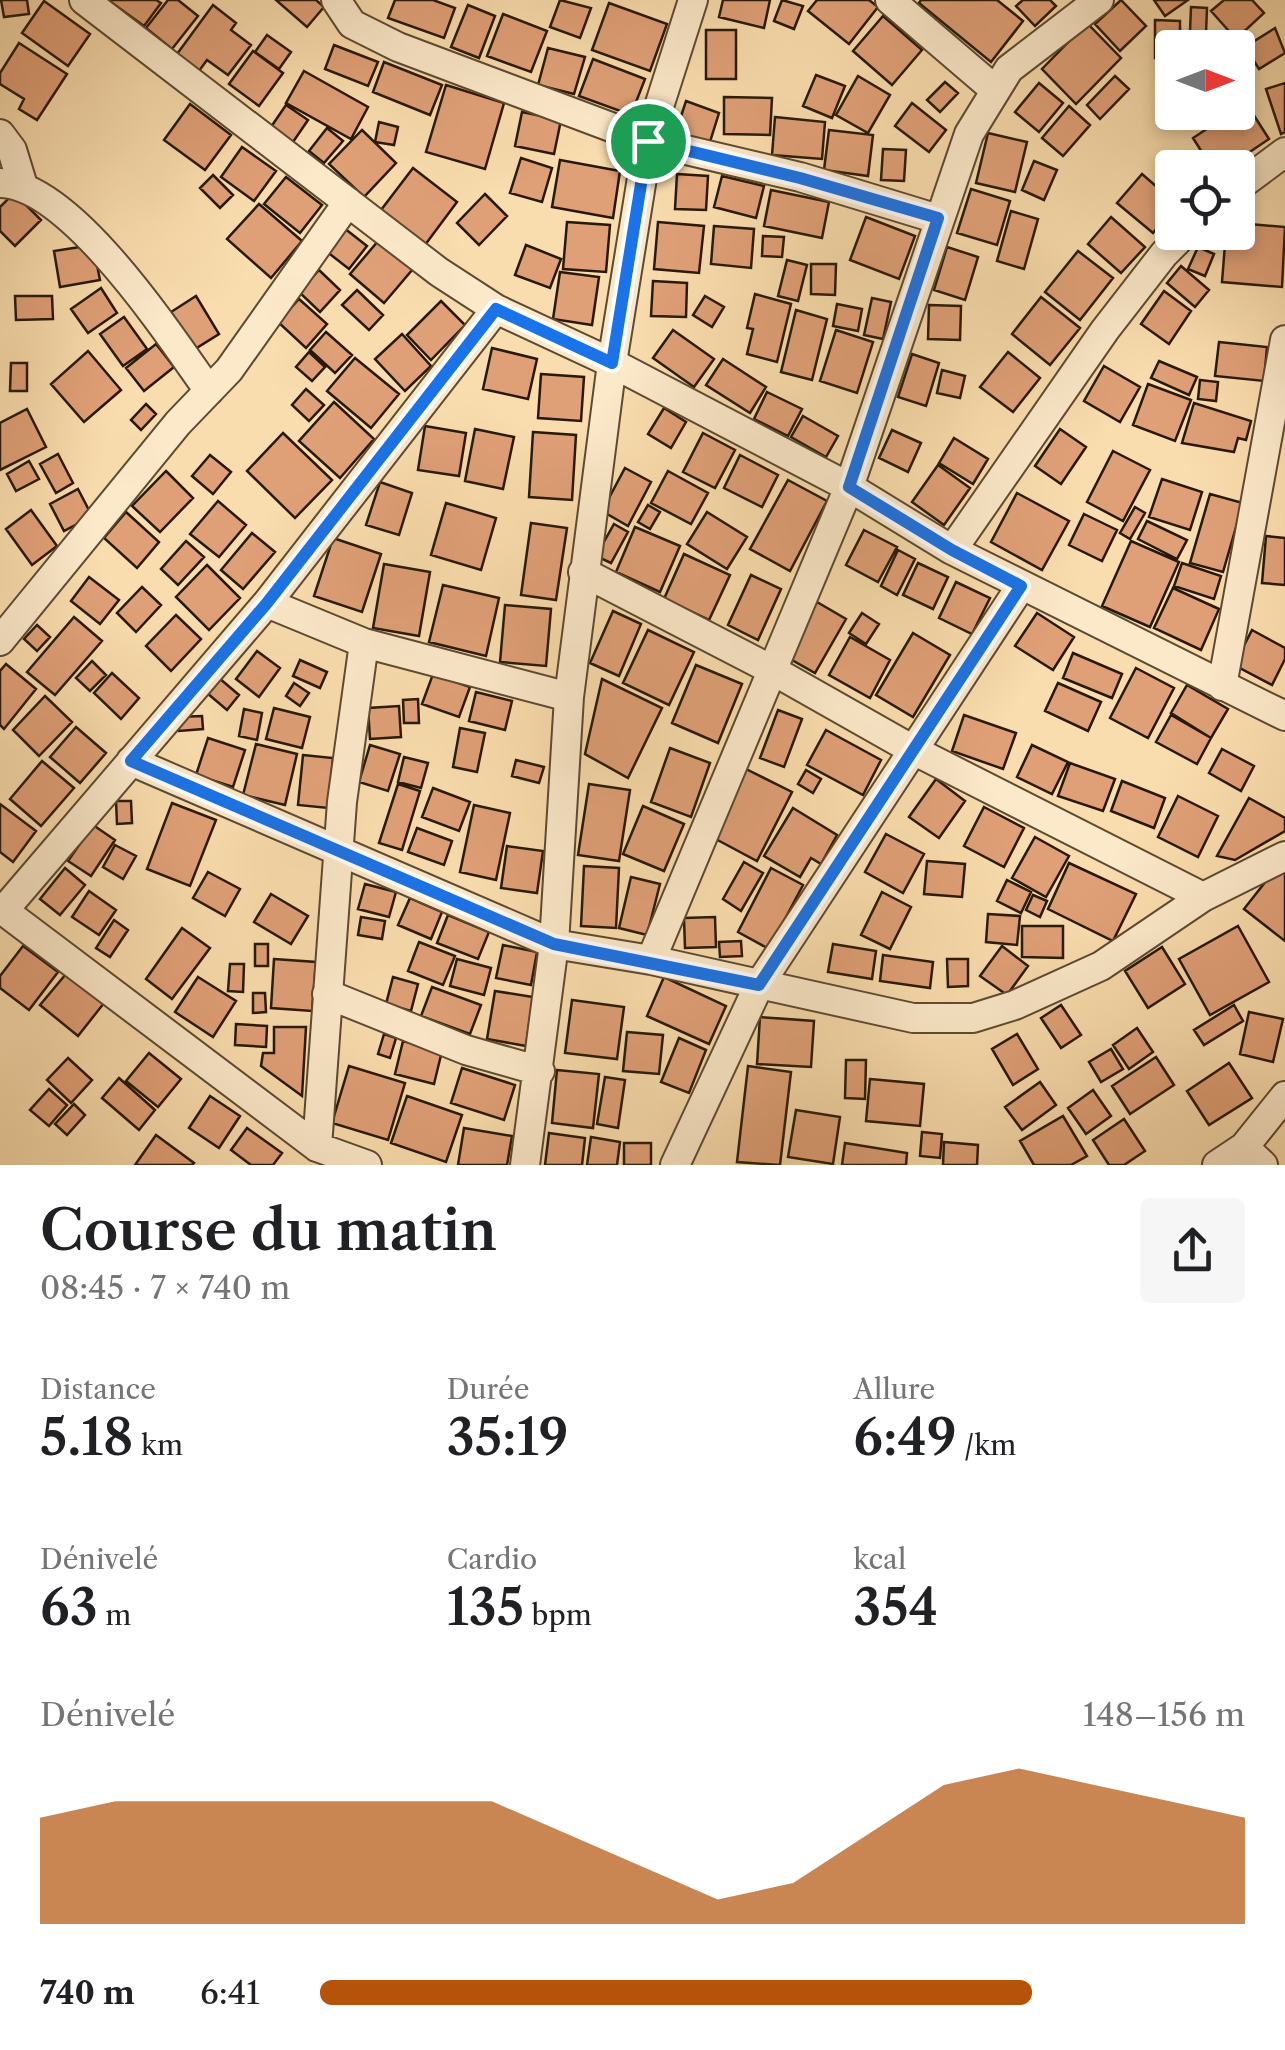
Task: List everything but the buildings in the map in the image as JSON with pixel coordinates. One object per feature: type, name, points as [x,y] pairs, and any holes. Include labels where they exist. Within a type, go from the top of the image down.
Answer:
[{"type":"street","points":[[84,0],[439,272],[496,309],[612,363],[849,487],[952,550],[1021,586],[1285,716]]},
{"type":"street","points":[[336,0],[352,24],[398,46],[648,141],[800,178],[938,218]]},
{"type":"street","points":[[525,1165],[554,944],[569,697],[612,363],[648,141],[693,0]]},
{"type":"street","points":[[890,0],[994,89]]},
{"type":"street","points":[[650,960],[849,487],[969,134],[1009,69],[1098,0]]},
{"type":"street","points":[[0,134],[12,150],[11,184],[104,252],[209,391]]},
{"type":"street","points":[[1255,174],[1285,152]]},
{"type":"street","points":[[0,640],[11,607],[254,337],[348,202]]},
{"type":"street","points":[[952,550],[1105,330],[1168,250]]},
{"type":"street","points":[[367,1165],[317,1147],[2,909],[267,603],[496,309]]},
{"type":"street","points":[[1222,686],[1285,340]]},
{"type":"street","points":[[583,572],[772,670],[914,751],[1203,896]]},
{"type":"street","points":[[676,1165],[759,985],[1021,586]]},
{"type":"street","points":[[267,603],[364,643],[569,697]]},
{"type":"street","points":[[317,1147],[348,735],[364,643]]},
{"type":"street","points":[[131,761],[554,944],[650,960],[913,1018],[974,1018],[1015,1005],[1100,966],[1203,896],[1285,856]]},
{"type":"street","points":[[327,994],[466,1050],[540,1072]]},
{"type":"street","points":[[1217,1165],[1254,1156],[1285,1096]]},
{"type":"route","points":[[648,141],[800,178],[938,218],[849,487],[952,550],[1021,586],[759,985],[650,960],[554,944],[131,761],[267,603],[496,309],[612,363],[648,141]]}]
